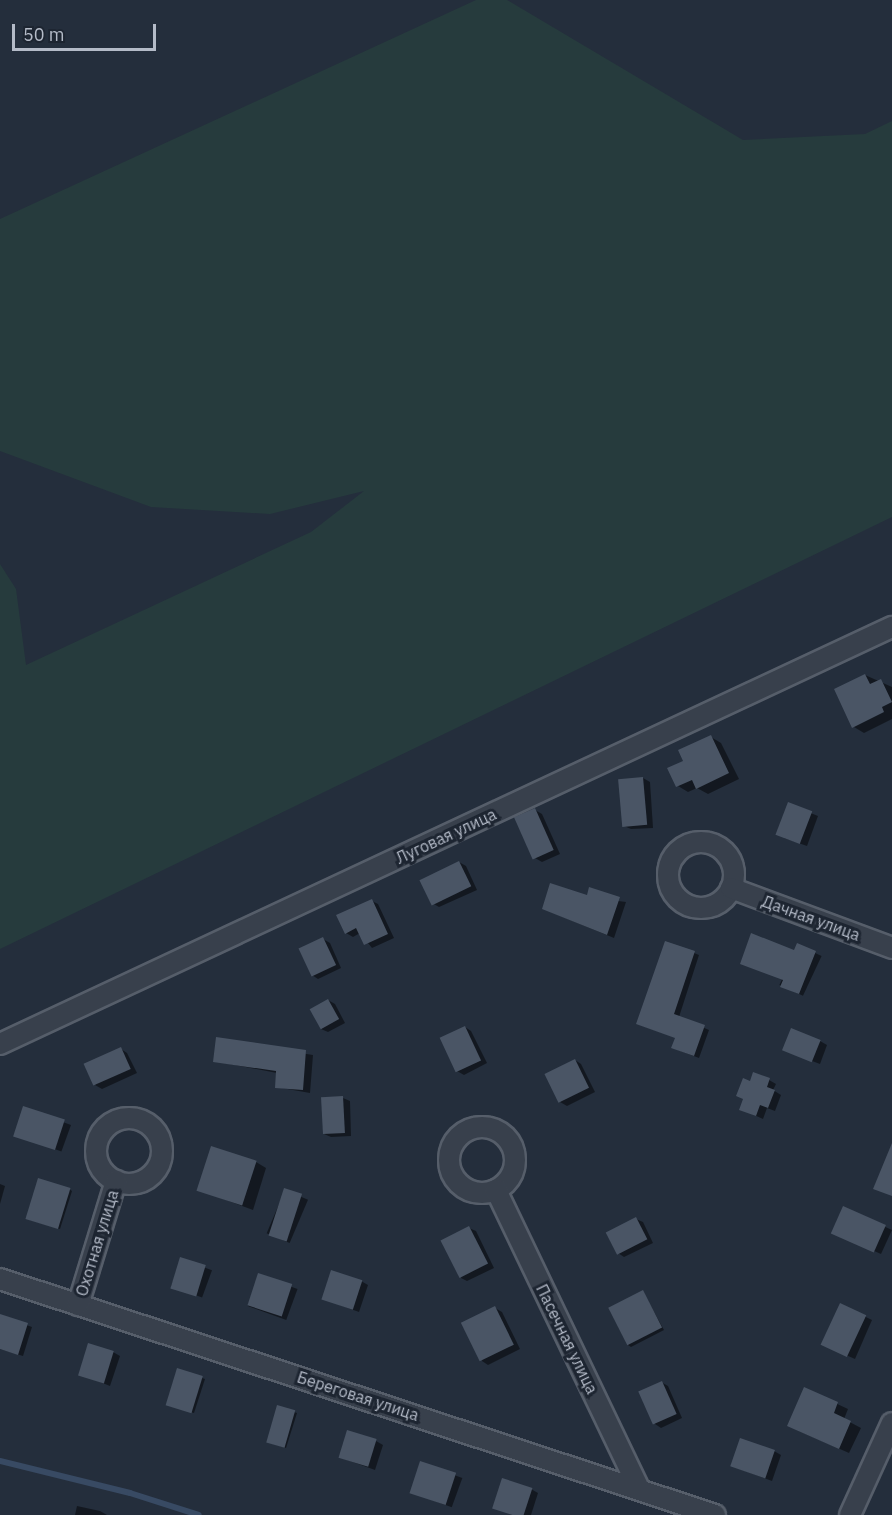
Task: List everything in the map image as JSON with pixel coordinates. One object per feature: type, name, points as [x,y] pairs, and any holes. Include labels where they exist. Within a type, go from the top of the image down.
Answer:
[{"type":"street","name":"Луговая улица","points":[[0,1044],[892,627]]},
{"type":"street","name":"Дачная улица","points":[[731,888],[892,948]]},
{"type":"street","name":"Охотная улица","points":[[78,1305],[116,1181]]},
{"type":"street","name":"Пасечная улица","points":[[496,1190],[638,1487]]},
{"type":"street","name":"Береговая улица","points":[[0,1279],[638,1487],[715,1515]]},
{"type":"street","points":[[850,1515],[892,1423]]},
{"type":"green space","points":[[476,0],[507,0],[743,140],[865,134],[892,121],[892,517],[0,949],[0,564],[16,589],[26,665],[311,532],[364,491],[270,514],[151,507],[0,451],[0,219]]},
{"type":"building","points":[[865,674],[870,684],[881,679],[892,702],[882,707],[884,712],[852,728],[834,689]]},
{"type":"building","points":[[711,735],[729,773],[696,789],[692,780],[676,787],[667,768],[683,761],[678,750]]},
{"type":"building","points":[[643,777],[647,825],[622,827],[618,779]]},
{"type":"building","points":[[788,802],[812,811],[800,844],[775,835]]},
{"type":"building","points":[[535,808],[554,850],[533,859],[514,817]]},
{"type":"building","points":[[459,861],[471,886],[432,905],[419,880]]},
{"type":"building","points":[[550,883],[587,895],[589,887],[620,897],[607,935],[542,909]]},
{"type":"building","points":[[372,899],[388,934],[364,945],[356,928],[345,934],[336,915]]},
{"type":"building","points":[[751,933],[794,950],[797,943],[816,951],[799,994],[780,987],[783,980],[740,964]]},
{"type":"building","points":[[323,937],[336,965],[312,977],[299,948]]},
{"type":"building","points":[[665,941],[695,951],[674,1014],[705,1025],[694,1056],[671,1048],[675,1038],[636,1024]]},
{"type":"building","points":[[328,999],[339,1019],[321,1029],[310,1009]]},
{"type":"building","points":[[465,1026],[481,1060],[456,1072],[440,1038]]},
{"type":"building","points":[[791,1028],[821,1040],[812,1062],[782,1050]]},
{"type":"building","points":[[216,1037],[306,1050],[303,1090],[275,1088],[276,1071],[213,1062]]},
{"type":"building","points":[[121,1047],[131,1069],[93,1086],[84,1064]]},
{"type":"building","points":[[575,1059],[589,1088],[558,1103],[544,1074]]},
{"type":"building","points":[[753,1072],[770,1078],[767,1087],[775,1090],[768,1108],[760,1105],[756,1116],[739,1110],[743,1099],[736,1096],[743,1078],[750,1081]]},
{"type":"building","points":[[343,1096],[345,1133],[323,1134],[321,1097]]},
{"type":"building","points":[[23,1106],[65,1120],[55,1150],[13,1136]]},
{"type":"building","points":[[892,1143],[892,1196],[873,1189]]},
{"type":"building","points":[[211,1146],[257,1161],[242,1206],[196,1191]]},
{"type":"building","points":[[38,1178],[71,1188],[58,1229],[25,1219]]},
{"type":"building","points":[[284,1188],[302,1194],[287,1241],[269,1236]]},
{"type":"building","points":[[843,1206],[886,1225],[874,1253],[831,1233]]},
{"type":"building","points":[[636,1217],[647,1239],[617,1255],[606,1232]]},
{"type":"building","points":[[469,1226],[488,1263],[460,1278],[440,1241]]},
{"type":"building","points":[[180,1257],[206,1265],[196,1296],[170,1289]]},
{"type":"building","points":[[331,1270],[362,1280],[353,1310],[321,1299]]},
{"type":"building","points":[[258,1273],[292,1284],[282,1316],[247,1305]]},
{"type":"building","points":[[643,1290],[662,1327],[627,1345],[608,1308]]},
{"type":"building","points":[[840,1303],[866,1315],[847,1357],[821,1345]]},
{"type":"building","points":[[495,1306],[514,1345],[480,1361],[461,1323]]},
{"type":"building","points":[[0,1314],[28,1323],[18,1355],[0,1349]]},
{"type":"building","points":[[88,1343],[114,1351],[104,1383],[78,1376]]},
{"type":"building","points":[[177,1368],[203,1376],[191,1413],[166,1405]]},
{"type":"building","points":[[662,1381],[677,1414],[653,1424],[638,1392]]},
{"type":"building","points":[[804,1387],[838,1402],[834,1413],[851,1421],[839,1449],[787,1426]]},
{"type":"building","points":[[277,1405],[295,1410],[285,1448],[266,1442]]},
{"type":"building","points":[[347,1430],[377,1439],[368,1467],[339,1458]]},
{"type":"building","points":[[740,1438],[775,1450],[765,1478],[730,1466]]},
{"type":"building","points":[[420,1461],[456,1473],[446,1505],[409,1493]]},
{"type":"building","points":[[502,1478],[532,1488],[524,1515],[512,1515],[492,1508]]},
{"type":"waterway","points":[[0,1461],[130,1493],[199,1515]]}]
